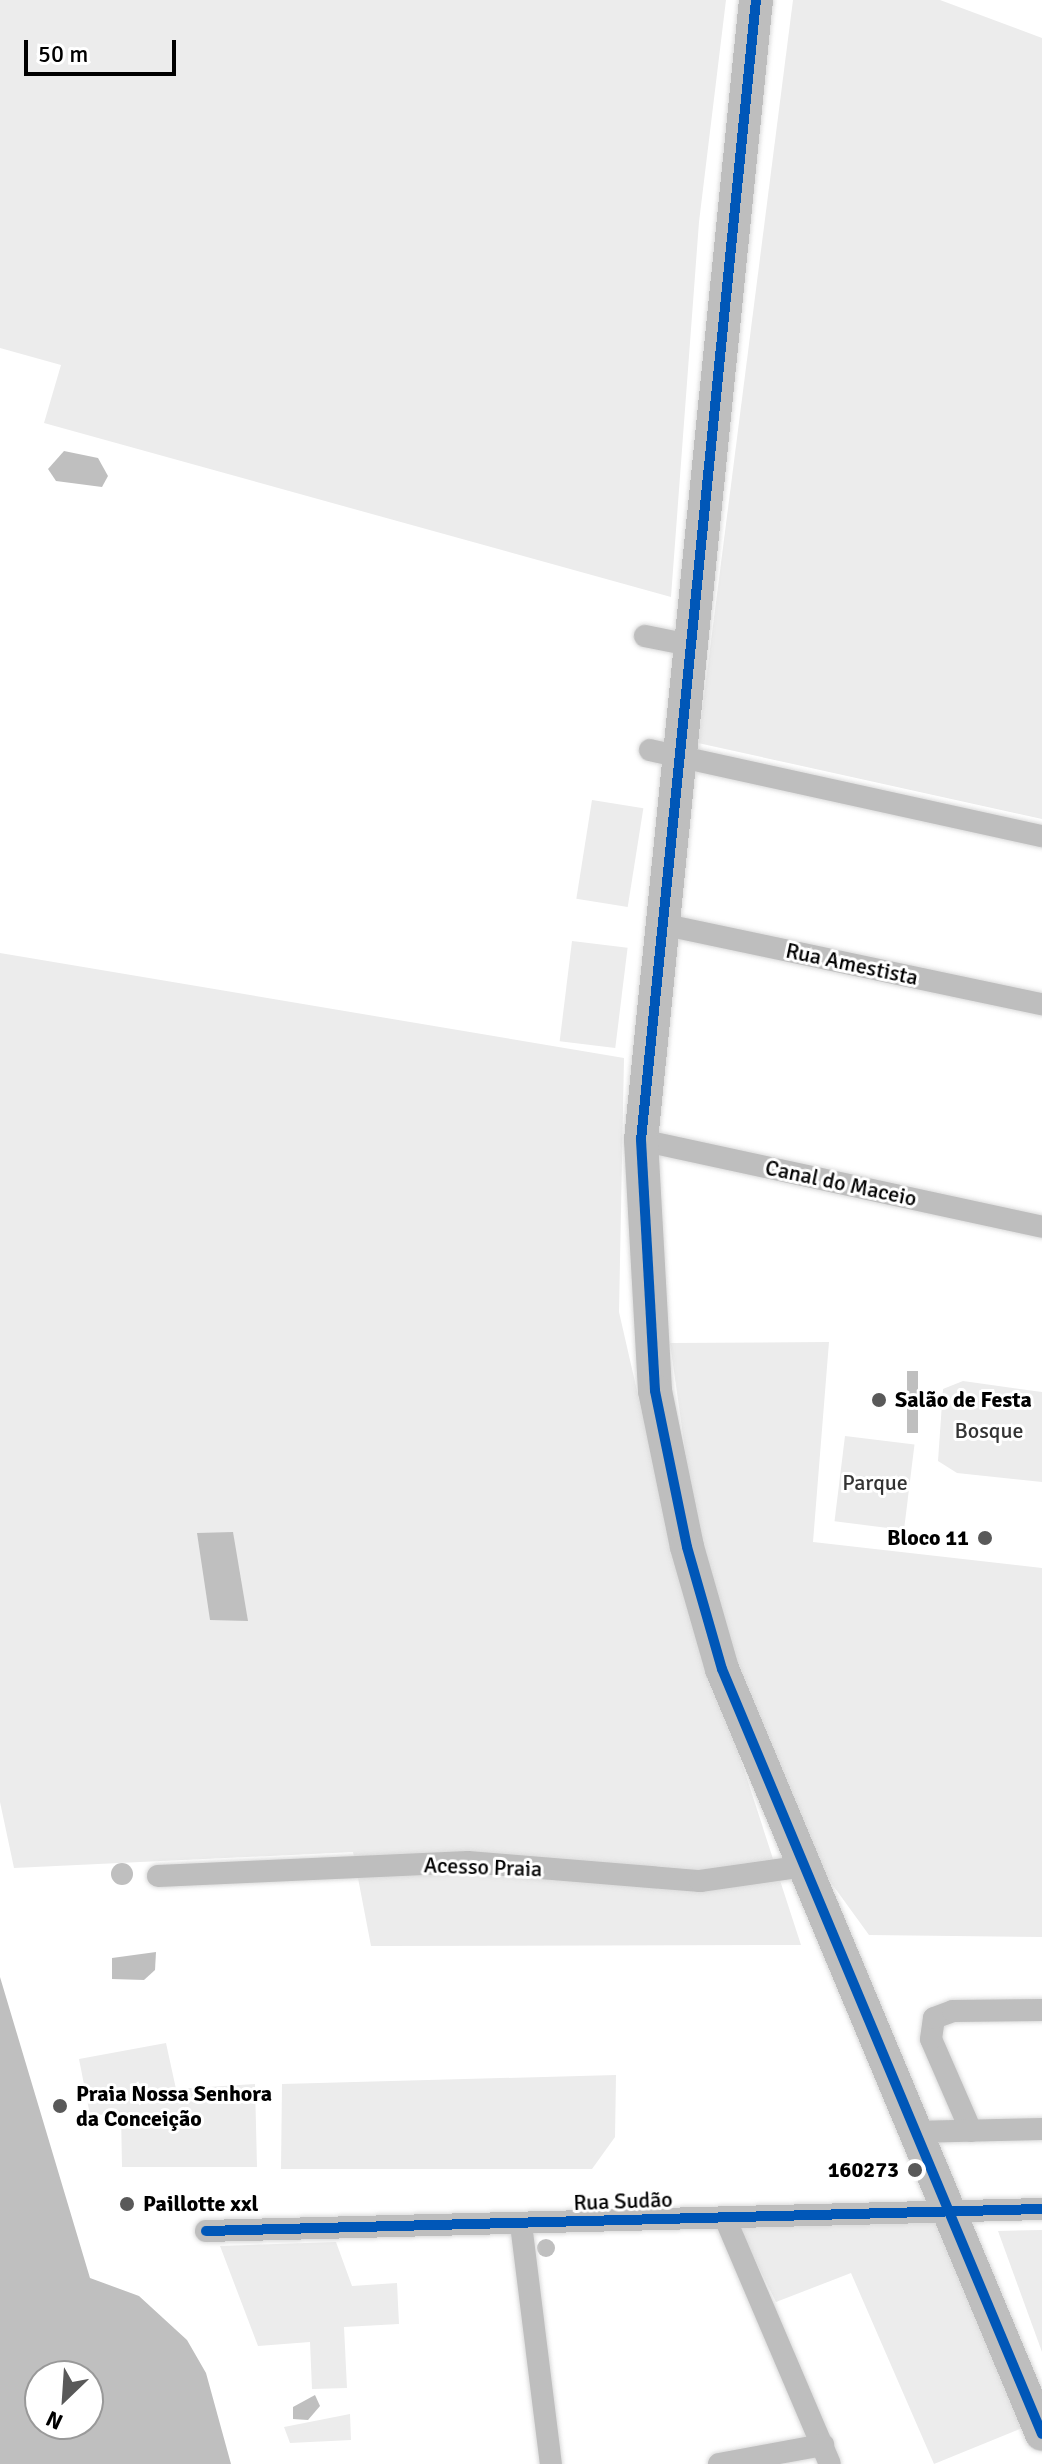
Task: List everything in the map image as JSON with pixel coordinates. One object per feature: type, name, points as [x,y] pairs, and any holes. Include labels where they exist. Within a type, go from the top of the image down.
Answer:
[{"type":"main road","points":[[756,0],[685,644],[662,752],[661,924],[641,1140],[655,1391],[687,1547],[722,1669],[806,1866],[913,2132],[1042,2434]]},
{"type":"street","points":[[645,636],[685,644]]},
{"type":"street","points":[[662,752],[1042,836]]},
{"type":"street","name":"Rua Amestista","points":[[661,924],[1042,1004]]},
{"type":"street","name":"Canal do Maceio","points":[[641,1140],[1042,1227]]},
{"type":"street","name":"Acesso Praia","points":[[158,1876],[468,1862],[739,1881],[806,1866]]},
{"type":"street","points":[[971,2131],[929,2028],[942,2012],[1042,2010]]},
{"type":"street","points":[[913,2132],[1042,2129]]},
{"type":"street","name":"Rua Sudão","points":[[206,2231],[1042,2209]]},
{"type":"street","points":[[719,2464],[826,2454],[725,2218]]},
{"type":"street","points":[[521,2224],[551,2464]]},
{"type":"green space","points":[[0,0],[726,0],[699,222],[671,597],[44,423],[61,365],[0,348]]},
{"type":"green space","points":[[793,0],[940,0],[1042,38],[1042,819],[698,743]]},
{"type":"green space","points":[[592,800],[643,808],[628,907],[576,899]]},
{"type":"green space","points":[[572,941],[628,948],[615,1048],[560,1041]]},
{"type":"green space","points":[[0,953],[624,1058],[619,1312],[675,1557],[801,1945],[371,1946],[353,1852],[14,1868],[0,1802]]},
{"type":"green space","points":[[829,1342],[813,1542],[1042,1568],[1042,1937],[869,1935],[824,1873],[711,1634],[670,1343]]},
{"type":"green space","name":"Bosque","points":[[963,1381],[1042,1392],[1042,1482],[957,1473],[938,1461],[943,1389]]},
{"type":"green space","name":"Parque","points":[[845,1436],[914,1445],[904,1530],[835,1521]]},
{"type":"green space","points":[[166,2043],[176,2089],[255,2084],[257,2167],[122,2167],[121,2114],[90,2115],[79,2059]]},
{"type":"green space","points":[[616,2075],[615,2137],[592,2169],[281,2169],[282,2084]]},
{"type":"green space","points":[[941,2221],[1022,2428],[934,2464],[851,2273],[776,2302],[738,2226]]},
{"type":"green space","points":[[1042,2230],[1042,2352],[998,2231]]},
{"type":"green space","points":[[336,2242],[352,2286],[397,2283],[399,2324],[344,2327],[347,2388],[312,2389],[310,2342],[258,2346],[220,2246]]},
{"type":"green space","points":[[350,2414],[351,2440],[290,2443],[284,2427]]},
{"type":"shaded area","points":[[64,451],[98,458],[108,476],[102,487],[56,481],[48,469]]},
{"type":"shaded area","points":[[907,1371],[918,1371],[918,1433],[907,1433]]},
{"type":"shaded area","points":[[233,1532],[248,1621],[210,1620],[197,1533]]},
{"type":"shaded area","points":[[118,1863],[126,1863],[133,1874],[126,1885],[118,1885],[111,1878],[111,1870]]},
{"type":"shaded area","points":[[156,1952],[155,1970],[144,1980],[112,1979],[112,1958]]},
{"type":"shaded area","points":[[0,1977],[90,2278],[139,2296],[187,2340],[206,2373],[231,2464],[0,2464]]},
{"type":"shaded area","points":[[546,2239],[555,2248],[546,2257],[537,2248]]},
{"type":"shaded area","points":[[315,2395],[320,2406],[308,2420],[293,2419],[293,2407]]},
{"type":"cycle path","points":[[756,0],[641,1140],[655,1391],[687,1547],[722,1669],[1042,2434]]},
{"type":"cycle path","points":[[206,2231],[1042,2209]]},
{"type":"place","name":"Salão de Festa","points":[[879,1400]]},
{"type":"place","name":"Bloco 11","points":[[985,1538]]},
{"type":"place","name":"Praia Nossa Senhora da Conceição","points":[[60,2106]]},
{"type":"place","name":"160273","points":[[915,2170]]},
{"type":"place","name":"Paillotte xxl","points":[[127,2204]]}]
